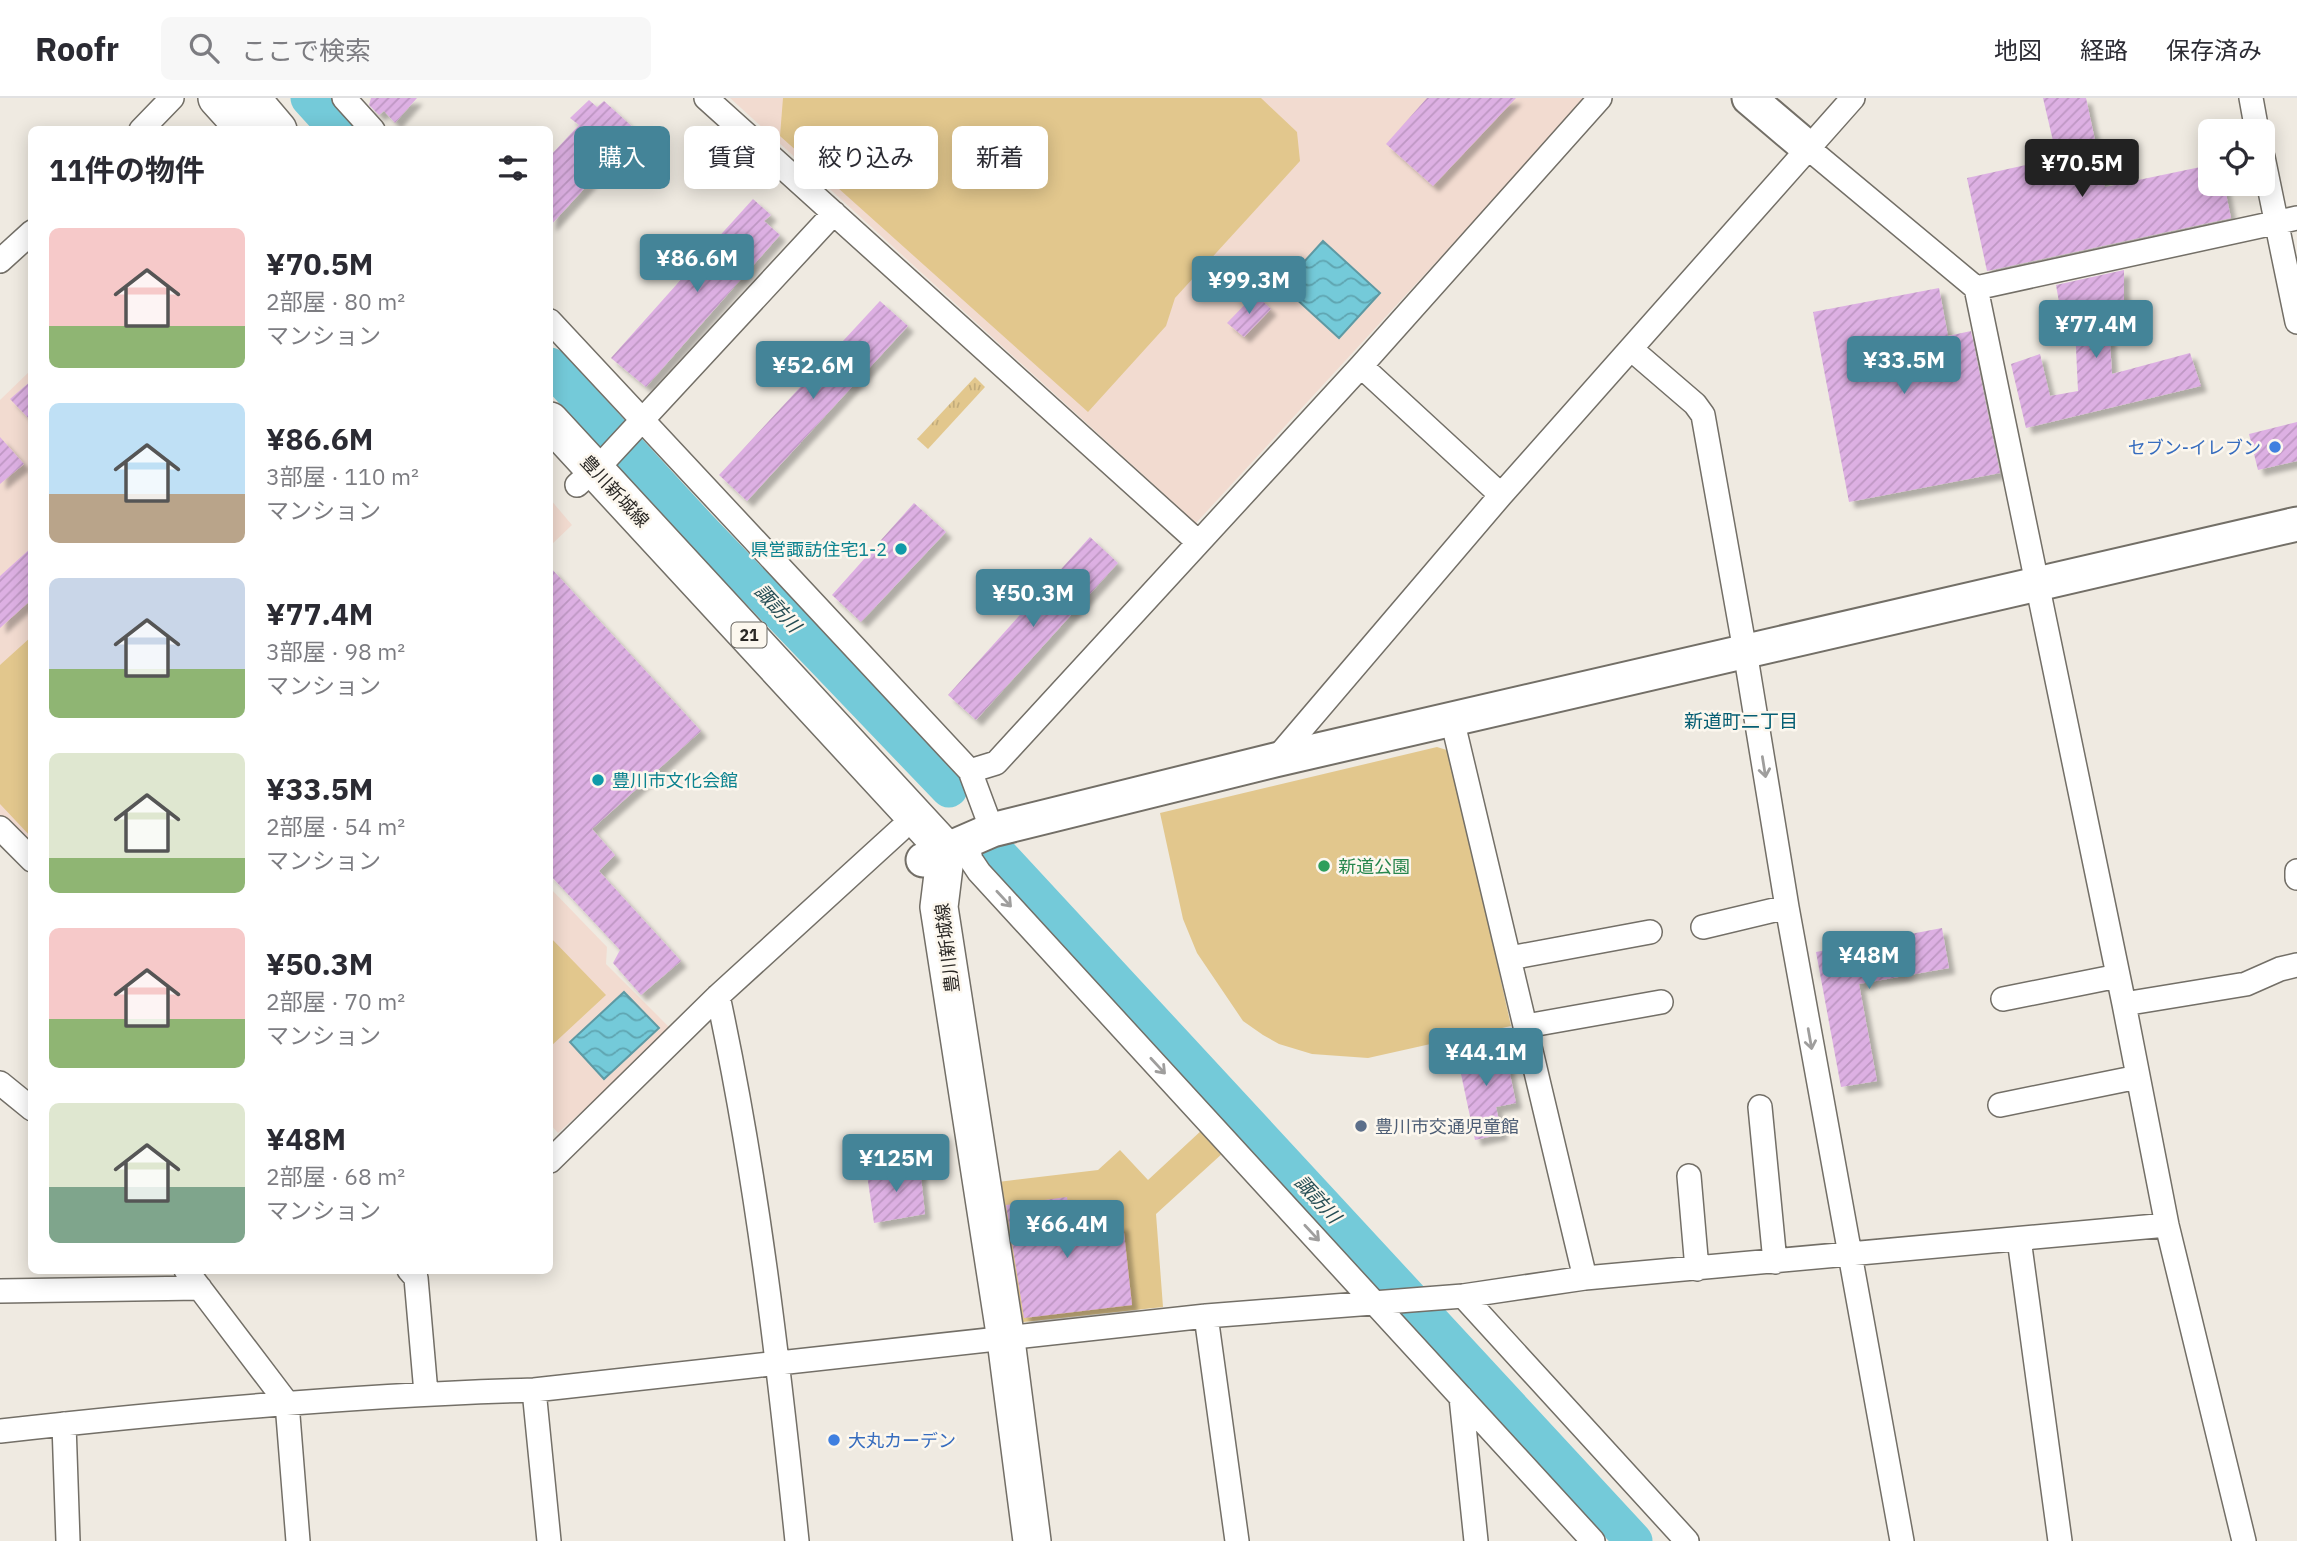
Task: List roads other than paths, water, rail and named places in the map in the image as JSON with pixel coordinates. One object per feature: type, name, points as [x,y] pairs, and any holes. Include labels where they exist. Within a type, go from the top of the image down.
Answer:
[{"type":"main road","points":[[217,98],[242,126]]},
{"type":"main road","points":[[251,98],[275,126]]},
{"type":"main road","name":"豊川新城線","points":[[553,424],[900,830],[957,846]]},
{"type":"main road","name":"豊川新城線","points":[[553,456],[593,471],[957,846]]},
{"type":"main road","name":"豊川新城線","points":[[957,846],[918,912],[1032,1541]]},
{"type":"main road","name":"豊川新城線","points":[[997,1341],[1014,1541]]},
{"type":"street","points":[[145,126],[172,98]]},
{"type":"street","points":[[344,98],[369,126]]},
{"type":"street","points":[[706,98],[1198,542]]},
{"type":"street","points":[[970,771],[996,763],[1361,366],[1600,98]]},
{"type":"street","points":[[1749,98],[1976,288],[2124,1004],[2166,1225],[2244,1541]]},
{"type":"street","points":[[1275,760],[1501,495],[1853,98]]},
{"type":"street","points":[[2250,98],[2254,119]]},
{"type":"street","points":[[2275,189],[2287,221],[2297,322]]},
{"type":"street","points":[[593,471],[637,427],[834,213]]},
{"type":"street","points":[[1976,288],[2287,221]]},
{"type":"street","points":[[0,261],[28,236]]},
{"type":"street","points":[[553,325],[637,427],[970,771]]},
{"type":"street","points":[[1631,349],[1696,404],[1703,415],[1787,907],[1902,1541]]},
{"type":"street","points":[[1361,366],[1501,495]]},
{"type":"street","points":[[957,846],[1275,760],[2038,586],[2297,524]]},
{"type":"street","points":[[1452,719],[1585,1278]]},
{"type":"street","points":[[957,846],[970,771]]},
{"type":"street","points":[[0,828],[28,856]]},
{"type":"street","points":[[553,1158],[718,996],[900,830]]},
{"type":"street","points":[[957,846],[1386,1301],[1461,1397],[1593,1541]]},
{"type":"street","points":[[2297,871],[2297,878]]},
{"type":"street","points":[[1703,927],[1787,907]]},
{"type":"street","points":[[1510,958],[1650,932]]},
{"type":"street","points":[[2124,1004],[2246,984],[2280,969],[2297,965]]},
{"type":"street","points":[[2003,999],[2118,976]]},
{"type":"street","points":[[718,996],[740,1101],[779,1362],[797,1541]]},
{"type":"street","points":[[1526,1026],[1661,1002]]},
{"type":"street","points":[[2000,1105],[2138,1077]]},
{"type":"street","points":[[0,1083],[28,1106]]},
{"type":"street","points":[[1760,1107],[1775,1262]]},
{"type":"street","points":[[1689,1176],[1697,1269]]},
{"type":"street","points":[[0,1431],[287,1403],[426,1393],[534,1390],[1206,1316],[1456,1297],[1585,1278],[2166,1225]]},
{"type":"street","points":[[2019,1239],[2060,1541]]},
{"type":"street","points":[[417,1274],[426,1393]]},
{"type":"street","points":[[0,1291],[193,1279],[287,1403],[299,1541]]},
{"type":"street","points":[[1456,1297],[1687,1541]]},
{"type":"street","points":[[1206,1316],[1237,1541]]},
{"type":"street","points":[[534,1390],[550,1541]]},
{"type":"street","points":[[1461,1397],[1476,1541]]},
{"type":"street","points":[[64,1424],[68,1541]]},
{"type":"water","points":[[1323,241],[1380,293],[1339,338],[1282,286]]},
{"type":"water","points":[[624,992],[659,1028],[604,1079],[570,1042]]},
{"type":"waterway","name":"諏訪川","points":[[309,98],[334,126]]},
{"type":"waterway","name":"諏訪川","points":[[553,369],[698,527],[949,789]]},
{"type":"waterway","name":"諏訪川","points":[[1001,857],[1634,1541]]},
{"type":"place","name":"セブン-イレブン","points":[[2275,447]]},
{"type":"place","name":"県営諏訪住宅1-2","points":[[901,549]]},
{"type":"place","name":"豊川市文化会館","points":[[598,780]]},
{"type":"place","name":"新道公園","points":[[1324,866]]},
{"type":"place","name":"豊川市交通児童館","points":[[1361,1126]]},
{"type":"place","name":"大丸カーデン","points":[[834,1440]]},
{"type":"district","name":"新道町二丁目","points":[[1741,721]]}]
